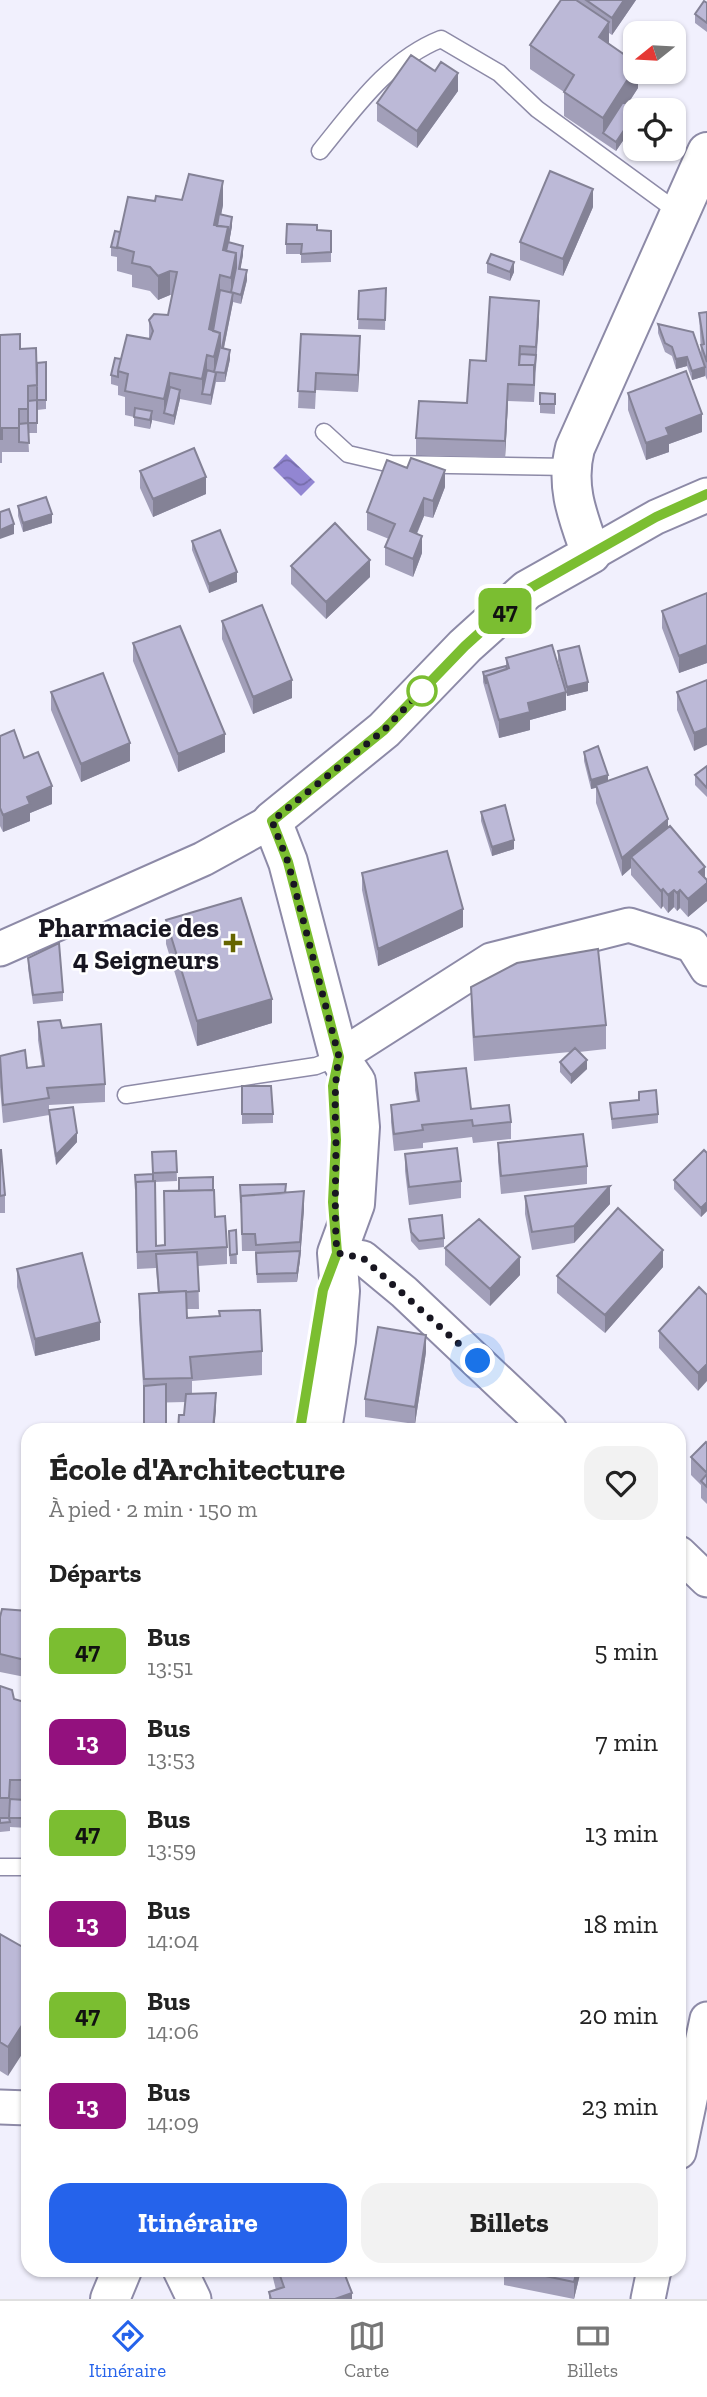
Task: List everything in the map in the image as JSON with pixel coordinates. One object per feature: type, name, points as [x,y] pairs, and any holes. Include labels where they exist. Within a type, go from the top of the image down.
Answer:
[{"type":"street","points":[[591,554],[571,496],[570,467],[575,448],[707,152]]},
{"type":"street","points":[[3,942],[203,859],[272,821],[384,730],[465,646],[527,590],[656,517],[707,495]]},
{"type":"street","points":[[272,821],[288,862],[339,1057],[333,1086],[336,1140],[333,1202],[340,1291],[336,1341],[323,1423]]},
{"type":"street","points":[[339,1057],[491,960],[629,925],[692,945],[707,969]]},
{"type":"street","points":[[301,1423],[323,1290],[337,1253]]},
{"type":"street","points":[[337,1253],[363,1258],[404,1292],[543,1423]]},
{"type":"street","points":[[686,1560],[707,1580]]},
{"type":"street","points":[[686,2119],[707,2019]]},
{"type":"street","points":[[0,2107],[21,2108]]},
{"type":"street","points":[[183,2277],[194,2299]]},
{"type":"street","points":[[648,2299],[653,2277]]},
{"type":"lane","points":[[320,151],[371,89],[415,49],[441,39],[499,73],[537,109],[678,212]]},
{"type":"lane","points":[[324,432],[348,453],[391,464],[570,467]]},
{"type":"lane","points":[[126,1094],[316,1066],[339,1057]]},
{"type":"lane","points":[[0,1867],[21,1867]]},
{"type":"water","points":[[286,454],[315,482],[301,496],[273,468]]},
{"type":"building","points":[[561,0],[576,0],[609,22],[599,37],[623,54],[625,84],[603,118],[564,92],[574,75],[530,45]]},
{"type":"building","points":[[586,0],[624,0],[612,18]]},
{"type":"building","points":[[704,1],[707,3],[707,23],[695,14]]},
{"type":"building","points":[[411,55],[435,71],[441,62],[458,73],[417,131],[377,103]]},
{"type":"building","points":[[623,102],[623,132],[616,142],[603,133]]},
{"type":"building","points":[[550,171],[593,189],[563,259],[520,242]]},
{"type":"building","points":[[189,174],[223,181],[214,225],[228,227],[223,250],[236,253],[231,278],[220,275],[209,329],[220,333],[214,357],[207,355],[202,379],[170,373],[164,399],[125,391],[128,374],[118,371],[127,335],[150,339],[153,331],[149,320],[154,314],[168,315],[177,272],[170,271],[158,276],[150,267],[132,263],[134,252],[117,247],[128,197],[155,201],[156,196],[182,200]]},
{"type":"building","points":[[219,214],[232,217],[228,242],[228,227],[217,226]]},
{"type":"building","points":[[287,224],[317,225],[317,230],[331,231],[331,252],[301,254],[302,244],[286,244]]},
{"type":"building","points":[[115,231],[120,232],[117,248],[111,247]]},
{"type":"building","points":[[228,242],[243,246],[239,269],[247,270],[241,295],[231,292],[236,253],[226,251]]},
{"type":"building","points":[[491,254],[514,262],[510,272],[487,263]]},
{"type":"building","points":[[386,288],[385,320],[358,319],[359,291]]},
{"type":"building","points":[[220,290],[233,293],[222,348],[230,350],[225,373],[216,372],[211,395],[202,394],[207,370],[214,372],[220,347],[220,333],[213,331]]},
{"type":"building","points":[[490,297],[539,301],[536,347],[520,346],[519,365],[534,365],[534,385],[508,384],[505,441],[416,438],[419,401],[467,403],[470,360],[486,361]]},
{"type":"building","points":[[707,312],[707,362],[701,345],[704,344],[699,313]]},
{"type":"building","points":[[658,324],[693,332],[705,367],[692,371],[687,357],[676,359],[672,347],[665,343]]},
{"type":"building","points":[[20,334],[20,349],[36,348],[37,385],[28,386],[28,409],[19,409],[19,428],[2,428],[0,439],[0,335]]},
{"type":"building","points":[[301,334],[360,336],[358,375],[316,373],[315,392],[298,391]]},
{"type":"building","points":[[520,354],[536,355],[534,373],[534,365],[519,365]]},
{"type":"building","points":[[115,358],[121,359],[118,377],[111,375]]},
{"type":"building","points":[[46,362],[46,400],[37,400],[37,363]]},
{"type":"building","points":[[686,371],[702,414],[666,428],[669,435],[646,443],[628,393]]},
{"type":"building","points":[[170,387],[180,390],[174,416],[164,413]]},
{"type":"building","points":[[540,393],[555,394],[555,404],[540,404]]},
{"type":"building","points":[[37,400],[37,423],[28,423],[28,401]]},
{"type":"building","points":[[135,408],[152,411],[150,420],[134,417]]},
{"type":"building","points":[[28,423],[29,443],[19,442],[19,424]]},
{"type":"building","points":[[194,448],[206,477],[153,499],[140,471]]},
{"type":"building","points":[[411,458],[445,470],[433,501],[424,498],[410,531],[422,536],[413,559],[385,547],[395,524],[367,512],[387,460],[407,468]]},
{"type":"building","points":[[46,497],[52,514],[23,523],[18,506]]},
{"type":"building","points":[[9,509],[14,524],[0,530],[0,512]]},
{"type":"building","points":[[335,523],[370,560],[326,602],[291,566]]},
{"type":"building","points":[[220,530],[237,572],[209,584],[192,541]]},
{"type":"building","points":[[707,593],[707,645],[679,656],[662,611]]},
{"type":"building","points":[[262,605],[292,680],[253,697],[222,621]]},
{"type":"building","points":[[180,626],[225,734],[178,754],[133,643]]},
{"type":"building","points":[[552,645],[566,692],[528,703],[530,712],[499,720],[486,676],[509,668],[506,658]]},
{"type":"building","points":[[579,646],[588,682],[567,687],[558,651]]},
{"type":"building","points":[[506,666],[507,669],[486,676],[486,684],[483,672]]},
{"type":"building","points":[[103,673],[130,743],[81,764],[51,692]]},
{"type":"building","points":[[707,680],[707,728],[694,733],[677,692]]},
{"type":"building","points":[[14,730],[24,758],[38,752],[52,786],[27,797],[30,804],[3,815],[0,808],[0,736]]},
{"type":"building","points":[[598,746],[608,775],[591,780],[584,752]]},
{"type":"building","points":[[707,766],[707,788],[695,775]]},
{"type":"building","points":[[647,767],[668,819],[622,858],[596,785]]},
{"type":"building","points":[[505,805],[514,840],[492,847],[481,812]]},
{"type":"building","points":[[670,826],[705,867],[699,872],[707,883],[688,899],[680,890],[677,893],[674,890],[668,895],[663,889],[661,891],[631,857]]},
{"type":"building","points":[[447,851],[463,909],[378,949],[362,873]]},
{"type":"building","points":[[241,898],[272,999],[197,1021],[166,920]]},
{"type":"building","points":[[59,943],[63,992],[33,995],[28,958]]},
{"type":"building","points":[[598,949],[606,1025],[474,1037],[471,987],[517,963]]},
{"type":"building","points":[[60,1020],[62,1028],[101,1024],[105,1084],[47,1088],[49,1098],[3,1105],[0,1056],[25,1050],[27,1068],[44,1066],[38,1022]]},
{"type":"building","points":[[575,1048],[587,1060],[571,1075],[560,1062]]},
{"type":"building","points":[[466,1068],[471,1109],[509,1105],[511,1122],[473,1126],[472,1120],[422,1125],[423,1130],[394,1134],[391,1105],[419,1101],[415,1073]]},
{"type":"building","points":[[242,1086],[271,1086],[273,1114],[242,1114]]},
{"type":"building","points":[[656,1090],[658,1114],[612,1119],[610,1103],[639,1100],[639,1092]]},
{"type":"building","points":[[73,1107],[77,1133],[56,1155],[49,1110]]},
{"type":"building","points":[[583,1134],[587,1166],[501,1176],[498,1143]]},
{"type":"building","points":[[457,1148],[461,1181],[409,1187],[405,1154]]},
{"type":"building","points":[[0,1150],[5,1195],[0,1196]]},
{"type":"building","points":[[704,1150],[707,1153],[707,1202],[701,1208],[674,1180]]},
{"type":"building","points":[[176,1151],[177,1172],[153,1173],[152,1152]]},
{"type":"building","points":[[153,1174],[153,1181],[136,1182],[136,1190],[135,1175]]},
{"type":"building","points":[[213,1177],[213,1190],[179,1191],[179,1178]]},
{"type":"building","points":[[155,1181],[156,1246],[165,1245],[164,1191],[214,1190],[215,1217],[225,1216],[227,1247],[137,1252],[136,1182]]},
{"type":"building","points":[[286,1184],[285,1193],[241,1196],[241,1203],[240,1185]]},
{"type":"building","points":[[610,1186],[574,1226],[532,1232],[525,1196]]},
{"type":"building","points":[[304,1191],[300,1242],[256,1245],[255,1234],[242,1234],[241,1196]]},
{"type":"building","points":[[618,1208],[663,1250],[605,1315],[557,1276]]},
{"type":"building","points":[[442,1215],[444,1238],[419,1241],[411,1232],[409,1219]]},
{"type":"building","points":[[479,1219],[520,1257],[490,1289],[445,1248]]},
{"type":"building","points":[[236,1230],[237,1254],[230,1255],[229,1231]]},
{"type":"building","points":[[300,1251],[297,1273],[257,1274],[256,1253]]},
{"type":"building","points":[[197,1252],[199,1291],[159,1292],[156,1254]]},
{"type":"building","points":[[82,1253],[100,1322],[35,1339],[17,1269]]},
{"type":"building","points":[[699,1287],[707,1295],[707,1364],[698,1373],[659,1331]]},
{"type":"building","points":[[186,1291],[187,1318],[220,1316],[219,1311],[260,1310],[262,1351],[190,1357],[192,1378],[144,1379],[139,1294]]},
{"type":"building","points":[[378,1327],[426,1335],[415,1407],[365,1399]]},
{"type":"building","points":[[166,1384],[166,1423],[144,1423],[144,1386]]},
{"type":"building","points":[[216,1393],[214,1423],[178,1423],[179,1415],[184,1415],[186,1394]]},
{"type":"building","points":[[707,1443],[707,1473],[691,1457]]},
{"type":"building","points":[[707,1474],[707,1487],[701,1481]]},
{"type":"building","points":[[2,1609],[21,1610],[21,1659],[0,1654]]},
{"type":"building","points":[[0,1686],[12,1690],[14,1699],[21,1701],[21,1780],[10,1780],[9,1798],[0,1798]]},
{"type":"building","points":[[10,1799],[21,1800],[21,1818],[9,1818]]},
{"type":"building","points":[[0,1818],[9,1818],[10,1822],[0,1823]]},
{"type":"building","points":[[0,1934],[21,1946],[21,2027],[8,2047],[0,2042]]},
{"type":"building","points":[[280,2277],[346,2277],[352,2293],[335,2299],[271,2299],[269,2292],[284,2287]]},
{"type":"building","points":[[550,2277],[575,2277],[574,2282]]},
{"type":"bus line","name":"47","points":[[301,1423],[323,1290],[337,1253],[333,1202],[336,1140],[333,1086],[339,1057],[288,862],[272,821],[384,730],[465,646],[527,590],[656,517],[707,494]]},
{"type":"place","name":"Pharmacie des 4 Seigneurs","points":[[233,943]]},
{"type":"route","points":[[422,691],[430,682],[384,730],[272,821],[288,862],[339,1057],[333,1086],[336,1140],[333,1202],[337,1253],[363,1258],[478,1361]]}]
